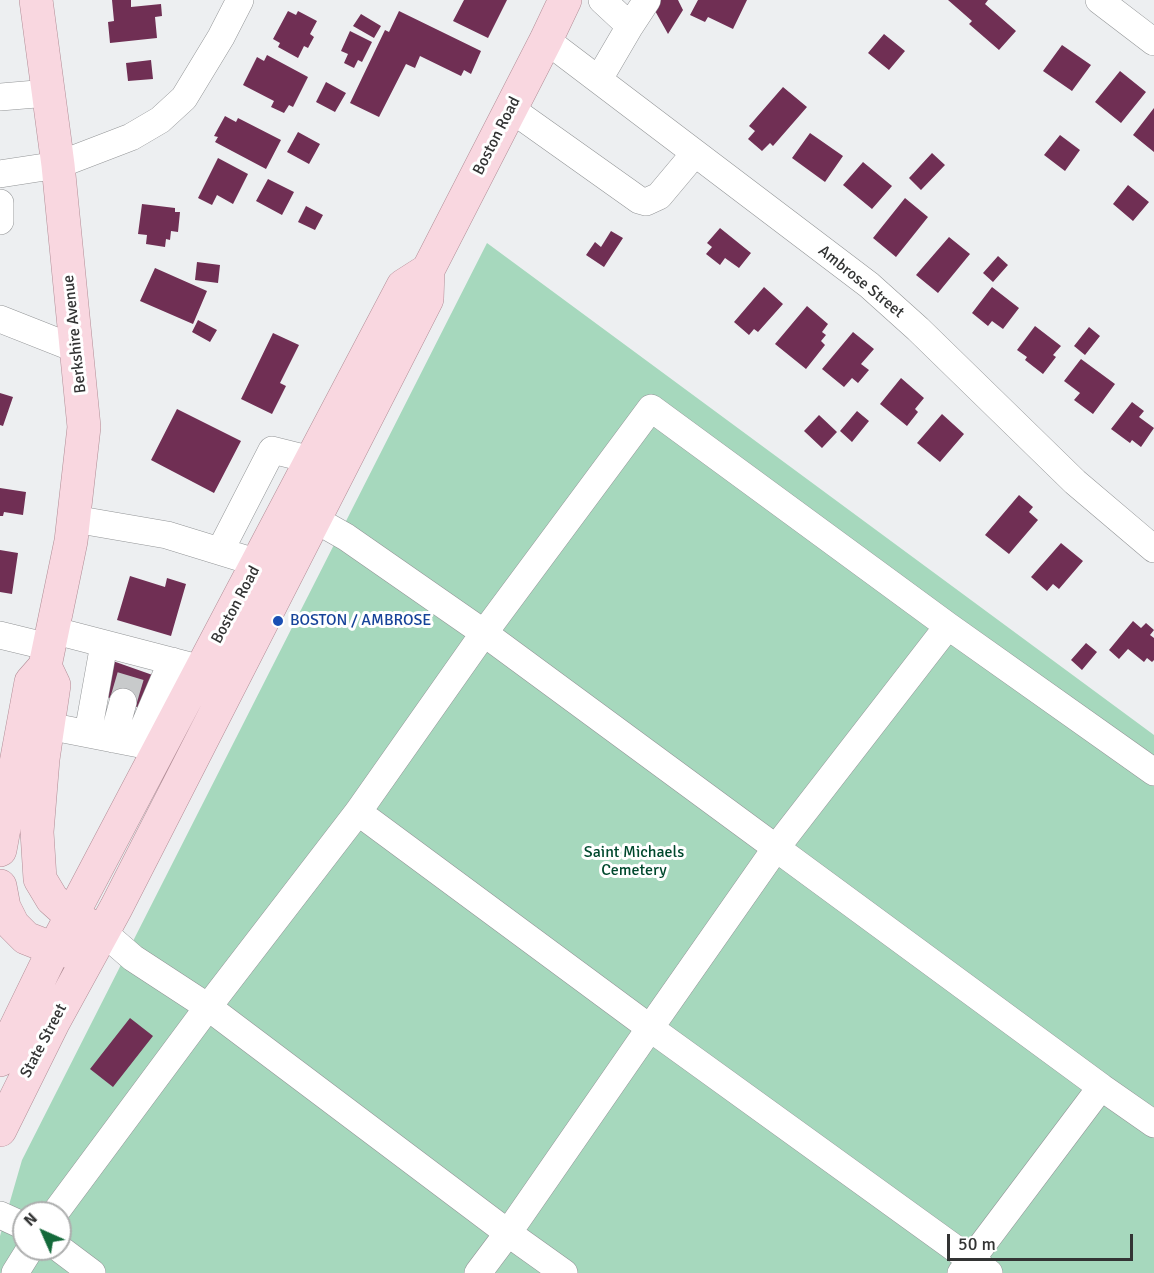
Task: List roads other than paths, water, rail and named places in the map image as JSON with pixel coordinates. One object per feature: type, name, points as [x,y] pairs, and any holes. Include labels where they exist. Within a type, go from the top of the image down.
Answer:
[{"type":"main road","name":"Berkshire Avenue","points":[[0,850],[31,682],[48,648],[74,519],[84,427],[58,165],[36,0]]},
{"type":"main road","name":"Boston Road","points":[[97,943],[428,299],[428,270],[546,40],[564,0]]},
{"type":"main road","name":"Boston Road","points":[[54,948],[71,916],[125,741],[187,665],[258,563],[403,286],[428,270]]},
{"type":"main road","name":"Berkshire Avenue","points":[[48,648],[54,685],[37,832],[39,879],[52,899],[97,943]]},
{"type":"main road","points":[[0,886],[4,907],[13,925],[27,938],[54,948],[97,943]]},
{"type":"main road","name":"State Street","points":[[0,1130],[54,1021],[97,943]]},
{"type":"main road","name":"State Street","points":[[0,1060],[54,948]]},
{"type":"street","points":[[0,174],[58,165],[131,137],[160,120],[184,98],[221,37],[240,0]]},
{"type":"street","points":[[602,0],[630,26]]},
{"type":"street","points":[[599,79],[647,0]]},
{"type":"street","points":[[1099,0],[1154,42]]},
{"type":"street","name":"Ambrose Street","points":[[546,40],[869,285],[918,329],[1075,482],[1154,549]]},
{"type":"street","points":[[0,98],[48,93]]},
{"type":"street","points":[[511,109],[639,200],[646,202],[659,196],[695,153]]},
{"type":"street","points":[[0,203],[0,221]]},
{"type":"street","points":[[0,320],[76,349]]},
{"type":"street","points":[[64,1201],[208,1007],[358,812],[484,633],[651,408],[948,626],[1154,772]]},
{"type":"street","points":[[220,551],[272,450],[312,460]]},
{"type":"street","points":[[74,519],[167,535],[258,563]]},
{"type":"street","points":[[316,519],[346,537],[484,633],[1154,1124]]},
{"type":"street","points":[[478,1273],[776,848],[948,626]]},
{"type":"street","points":[[0,635],[48,648],[104,644],[136,660],[187,665]]},
{"type":"street","points":[[104,644],[125,741]]},
{"type":"street","points":[[123,702],[125,741]]},
{"type":"street","points":[[48,726],[125,741]]},
{"type":"street","points":[[358,812],[973,1268],[1101,1087]]},
{"type":"street","points":[[97,943],[133,958],[208,1007],[564,1273]]},
{"type":"street","points":[[72,1258],[92,1273]]},
{"type":"tunnel","points":[[123,702],[133,668]]},
{"type":"place","name":"BOSTON / AMBROSE","points":[[278,621]]},
{"type":"park label","name":"Saint Michaels Cemetery","points":[[634,862]]}]
